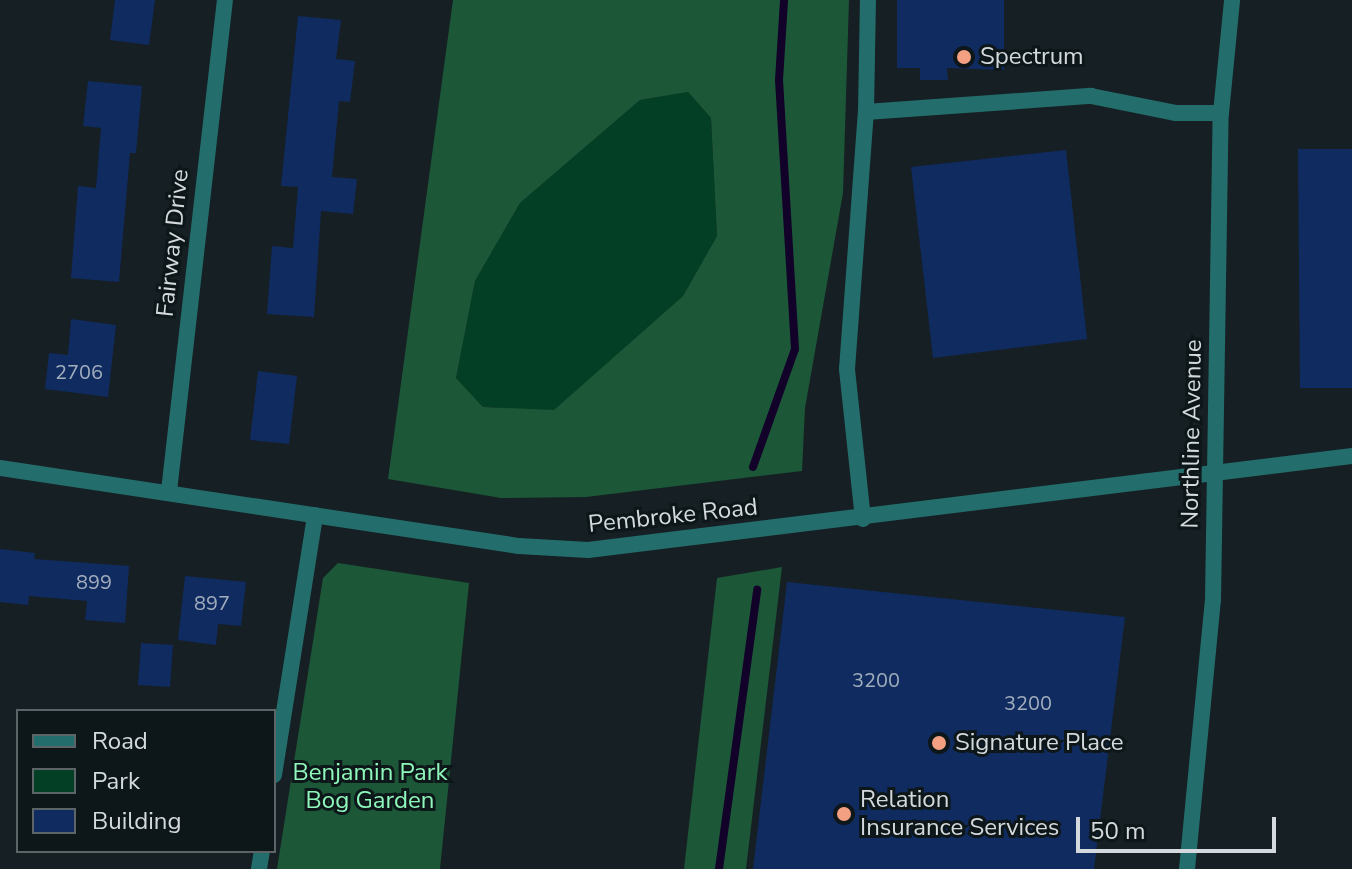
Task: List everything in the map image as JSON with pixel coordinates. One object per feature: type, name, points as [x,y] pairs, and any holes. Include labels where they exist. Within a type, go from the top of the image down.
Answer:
[{"type":"street","name":"Fairway Drive","points":[[169,491],[225,0]]},
{"type":"street","points":[[863,519],[847,369],[866,112],[868,0]]},
{"type":"street","name":"Northline Avenue","points":[[1187,869],[1211,624],[1221,113],[1232,0]]},
{"type":"street","points":[[866,112],[1091,96],[1176,113],[1221,113]]},
{"type":"street","name":"Pembroke Road","points":[[0,468],[519,546],[588,550],[863,519],[1352,456]]},
{"type":"street","points":[[276,762],[315,515]]},
{"type":"green space","points":[[453,0],[849,0],[843,193],[805,408],[802,471],[586,497],[501,498],[388,479]],"holes":[[[688,92],[711,118],[717,236],[683,296],[554,410],[483,407],[456,378],[475,281],[520,203],[640,100]]]},
{"type":"green space","points":[[688,92],[711,118],[717,236],[683,296],[554,411],[483,407],[456,378],[475,281],[520,203],[640,100]]},
{"type":"green space","name":"Benjamin Park Bog Garden","points":[[338,563],[469,583],[440,869],[277,869],[323,578]]},
{"type":"green space","points":[[782,567],[746,869],[684,869],[717,578]]},
{"type":"building","points":[[115,0],[155,0],[149,45],[110,40]]},
{"type":"building","points":[[897,0],[1004,0],[1004,70],[947,68],[948,80],[920,80],[920,68],[897,68]]},
{"type":"building","points":[[298,16],[341,20],[336,59],[355,61],[350,102],[339,101],[332,177],[357,179],[353,214],[321,211],[314,317],[267,314],[272,246],[293,248],[298,187],[281,186]]},
{"type":"building","points":[[88,81],[142,86],[136,153],[130,153],[119,282],[71,278],[78,186],[96,188],[101,128],[83,126]]},
{"type":"building","points":[[1298,149],[1352,149],[1352,388],[1300,388]]},
{"type":"building","points":[[1066,150],[1087,339],[933,358],[911,167]]},
{"type":"building","points":[[71,319],[116,325],[108,397],[45,389],[49,353],[68,355]]},
{"type":"building","points":[[258,371],[297,376],[289,444],[250,440]]},
{"type":"building","points":[[0,549],[35,553],[34,559],[129,566],[125,623],[85,620],[87,601],[29,596],[28,605],[0,602]]},
{"type":"building","points":[[185,576],[246,582],[241,626],[218,624],[216,645],[178,640]]},
{"type":"building","name":"Signature Place","points":[[787,582],[1125,617],[1094,869],[753,869]]},
{"type":"building","points":[[141,643],[173,645],[170,687],[138,685]]},
{"type":"waterway","points":[[753,467],[795,349],[779,80],[784,0]]},
{"type":"waterway","points":[[719,869],[757,590]]},
{"type":"place","name":"Spectrum","points":[[964,57]]},
{"type":"place","name":"Signature Place","points":[[939,743]]},
{"type":"place","name":"Relation Insurance Services","points":[[844,814]]}]
